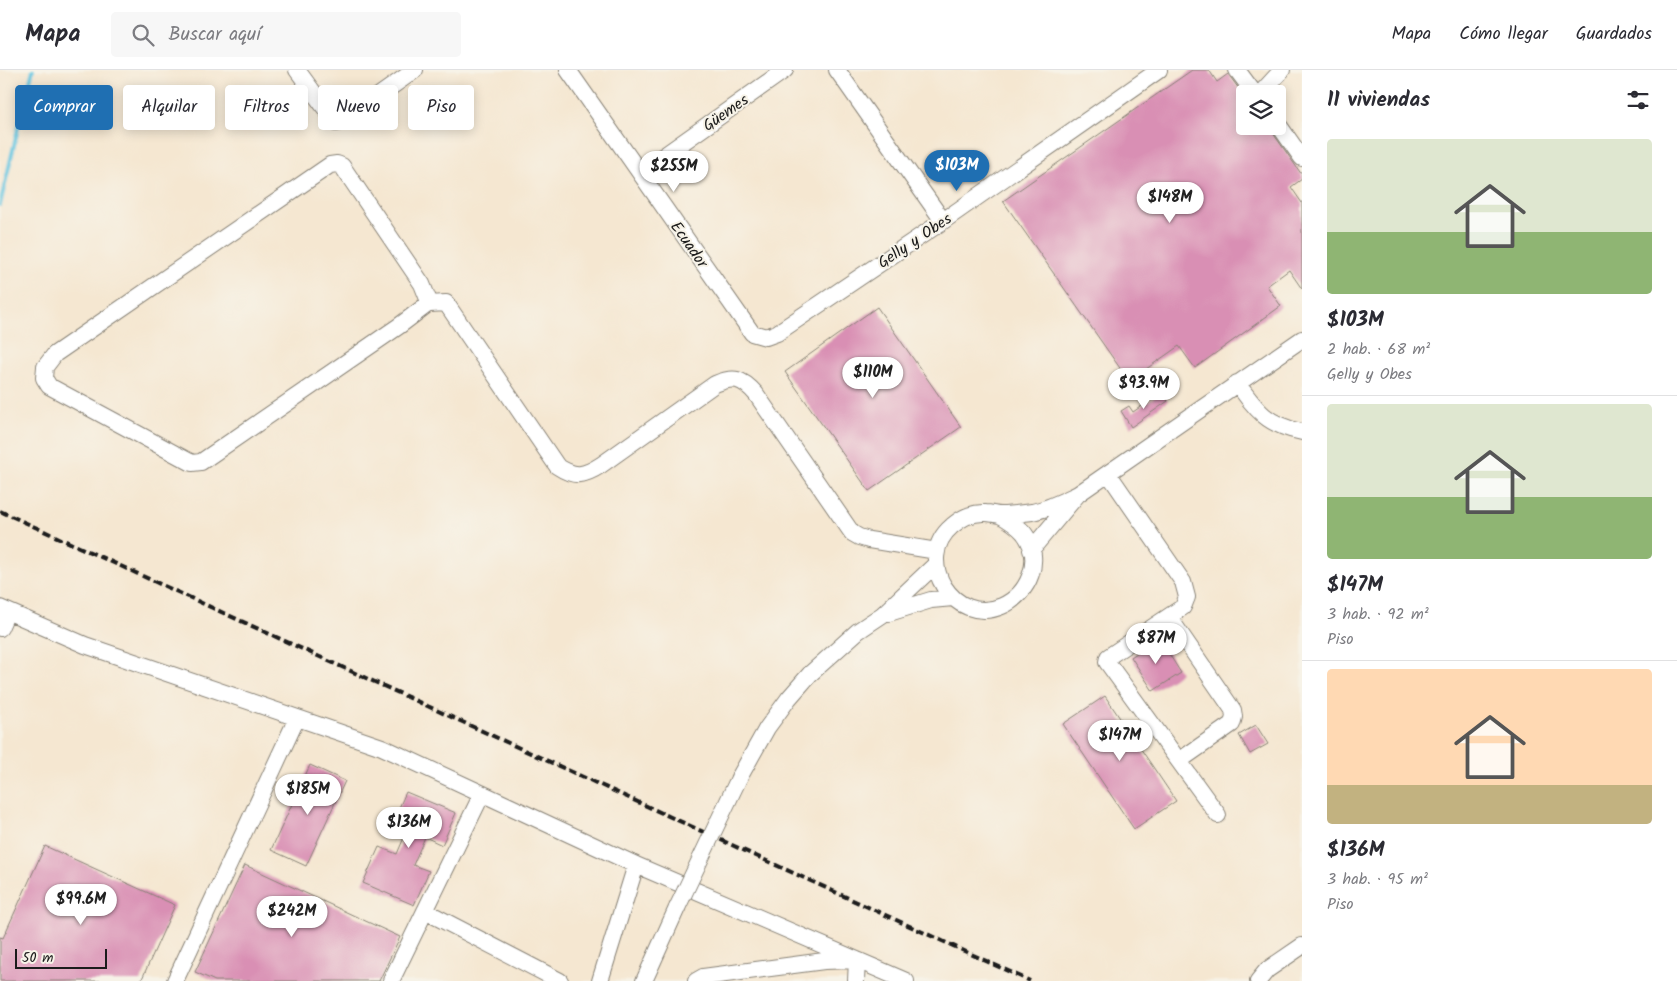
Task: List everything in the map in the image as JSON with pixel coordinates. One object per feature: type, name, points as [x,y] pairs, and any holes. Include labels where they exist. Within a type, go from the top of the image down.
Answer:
[{"type":"street","points":[[297,70],[336,123],[343,121],[415,70]]},
{"type":"street","name":"Ecuador","points":[[568,70],[752,333],[766,337]]},
{"type":"street","name":"Güemes","points":[[640,172],[784,70]]},
{"type":"street","points":[[838,70],[943,221]]},
{"type":"street","points":[[1237,70],[1248,85]]},
{"type":"street","points":[[1268,85],[1282,70]]},
{"type":"street","name":"Gelly y Obes","points":[[766,337],[778,333],[943,221],[1149,73]]},
{"type":"street","points":[[1286,135],[1302,158]]},
{"type":"street","points":[[430,304],[422,284],[342,166],[337,164],[330,165],[55,354],[45,367],[44,378],[49,386],[192,463],[200,462],[430,304],[446,303],[557,466],[567,473],[578,475],[601,466],[715,384],[728,379],[740,380],[756,394],[852,533],[859,538],[936,557]]},
{"type":"street","points":[[1000,515],[1014,523],[1025,535],[1033,562],[1031,574],[1019,595],[1010,602],[999,607],[987,609],[963,605],[944,588],[938,577],[936,557],[942,538],[950,527],[960,519],[980,513],[1000,515],[1033,512],[1051,507],[1078,494],[1302,339]]},
{"type":"street","points":[[1238,383],[1253,406],[1262,415],[1274,423],[1302,432]]},
{"type":"street","points":[[1108,473],[1183,582],[1187,597],[1183,607],[1108,657],[1107,662],[1218,815]]},
{"type":"street","points":[[1031,550],[1078,494]]},
{"type":"street","points":[[644,981],[739,778],[767,728],[810,674],[858,631],[882,615],[936,557]]},
{"type":"street","points":[[882,615],[931,600],[953,598]]},
{"type":"street","points":[[0,628],[4,610],[85,646],[382,747],[636,865],[899,979]]},
{"type":"street","points":[[1169,617],[1233,710],[1234,717],[1232,724],[1179,760]]},
{"type":"street","points":[[175,981],[297,718]]},
{"type":"street","points":[[391,981],[482,794]]},
{"type":"street","points":[[600,981],[636,865]]},
{"type":"street","points":[[425,911],[560,981]]},
{"type":"street","points":[[1258,981],[1267,970],[1302,946]]},
{"type":"street","points":[[696,981],[703,977],[734,978],[824,961],[857,960]]},
{"type":"street","points":[[856,981],[857,960]]},
{"type":"building","points":[[1192,70],[1209,70],[1217,82],[1228,74],[1236,85],[1236,135],[1274,135],[1302,175],[1302,179],[1291,187],[1302,203],[1302,289],[1289,270],[1267,286],[1281,306],[1195,368],[1179,346],[1129,381],[1003,201]]},
{"type":"building","points":[[877,307],[961,427],[869,491],[785,372]]},
{"type":"building","points":[[1162,392],[1168,401],[1131,427],[1121,411],[1129,406],[1133,412]]},
{"type":"building","points":[[1159,638],[1181,673],[1153,691],[1131,657]]},
{"type":"building","points":[[1105,696],[1176,801],[1134,829],[1063,724]]},
{"type":"building","points":[[1256,725],[1268,744],[1250,754],[1239,735]]},
{"type":"building","points":[[310,765],[345,781],[306,866],[271,850]]},
{"type":"building","points":[[406,792],[456,813],[442,845],[425,837],[413,865],[429,871],[414,905],[363,883],[379,847],[397,854],[406,833],[391,826]]},
{"type":"building","points":[[45,846],[175,905],[141,981],[0,981],[0,937],[3,938]]},
{"type":"building","points":[[245,865],[400,937],[379,981],[215,981],[195,972]]},
{"type":"waterway","points":[[0,205],[33,70]]},
{"type":"railway","points":[[0,511],[1030,981]]}]
